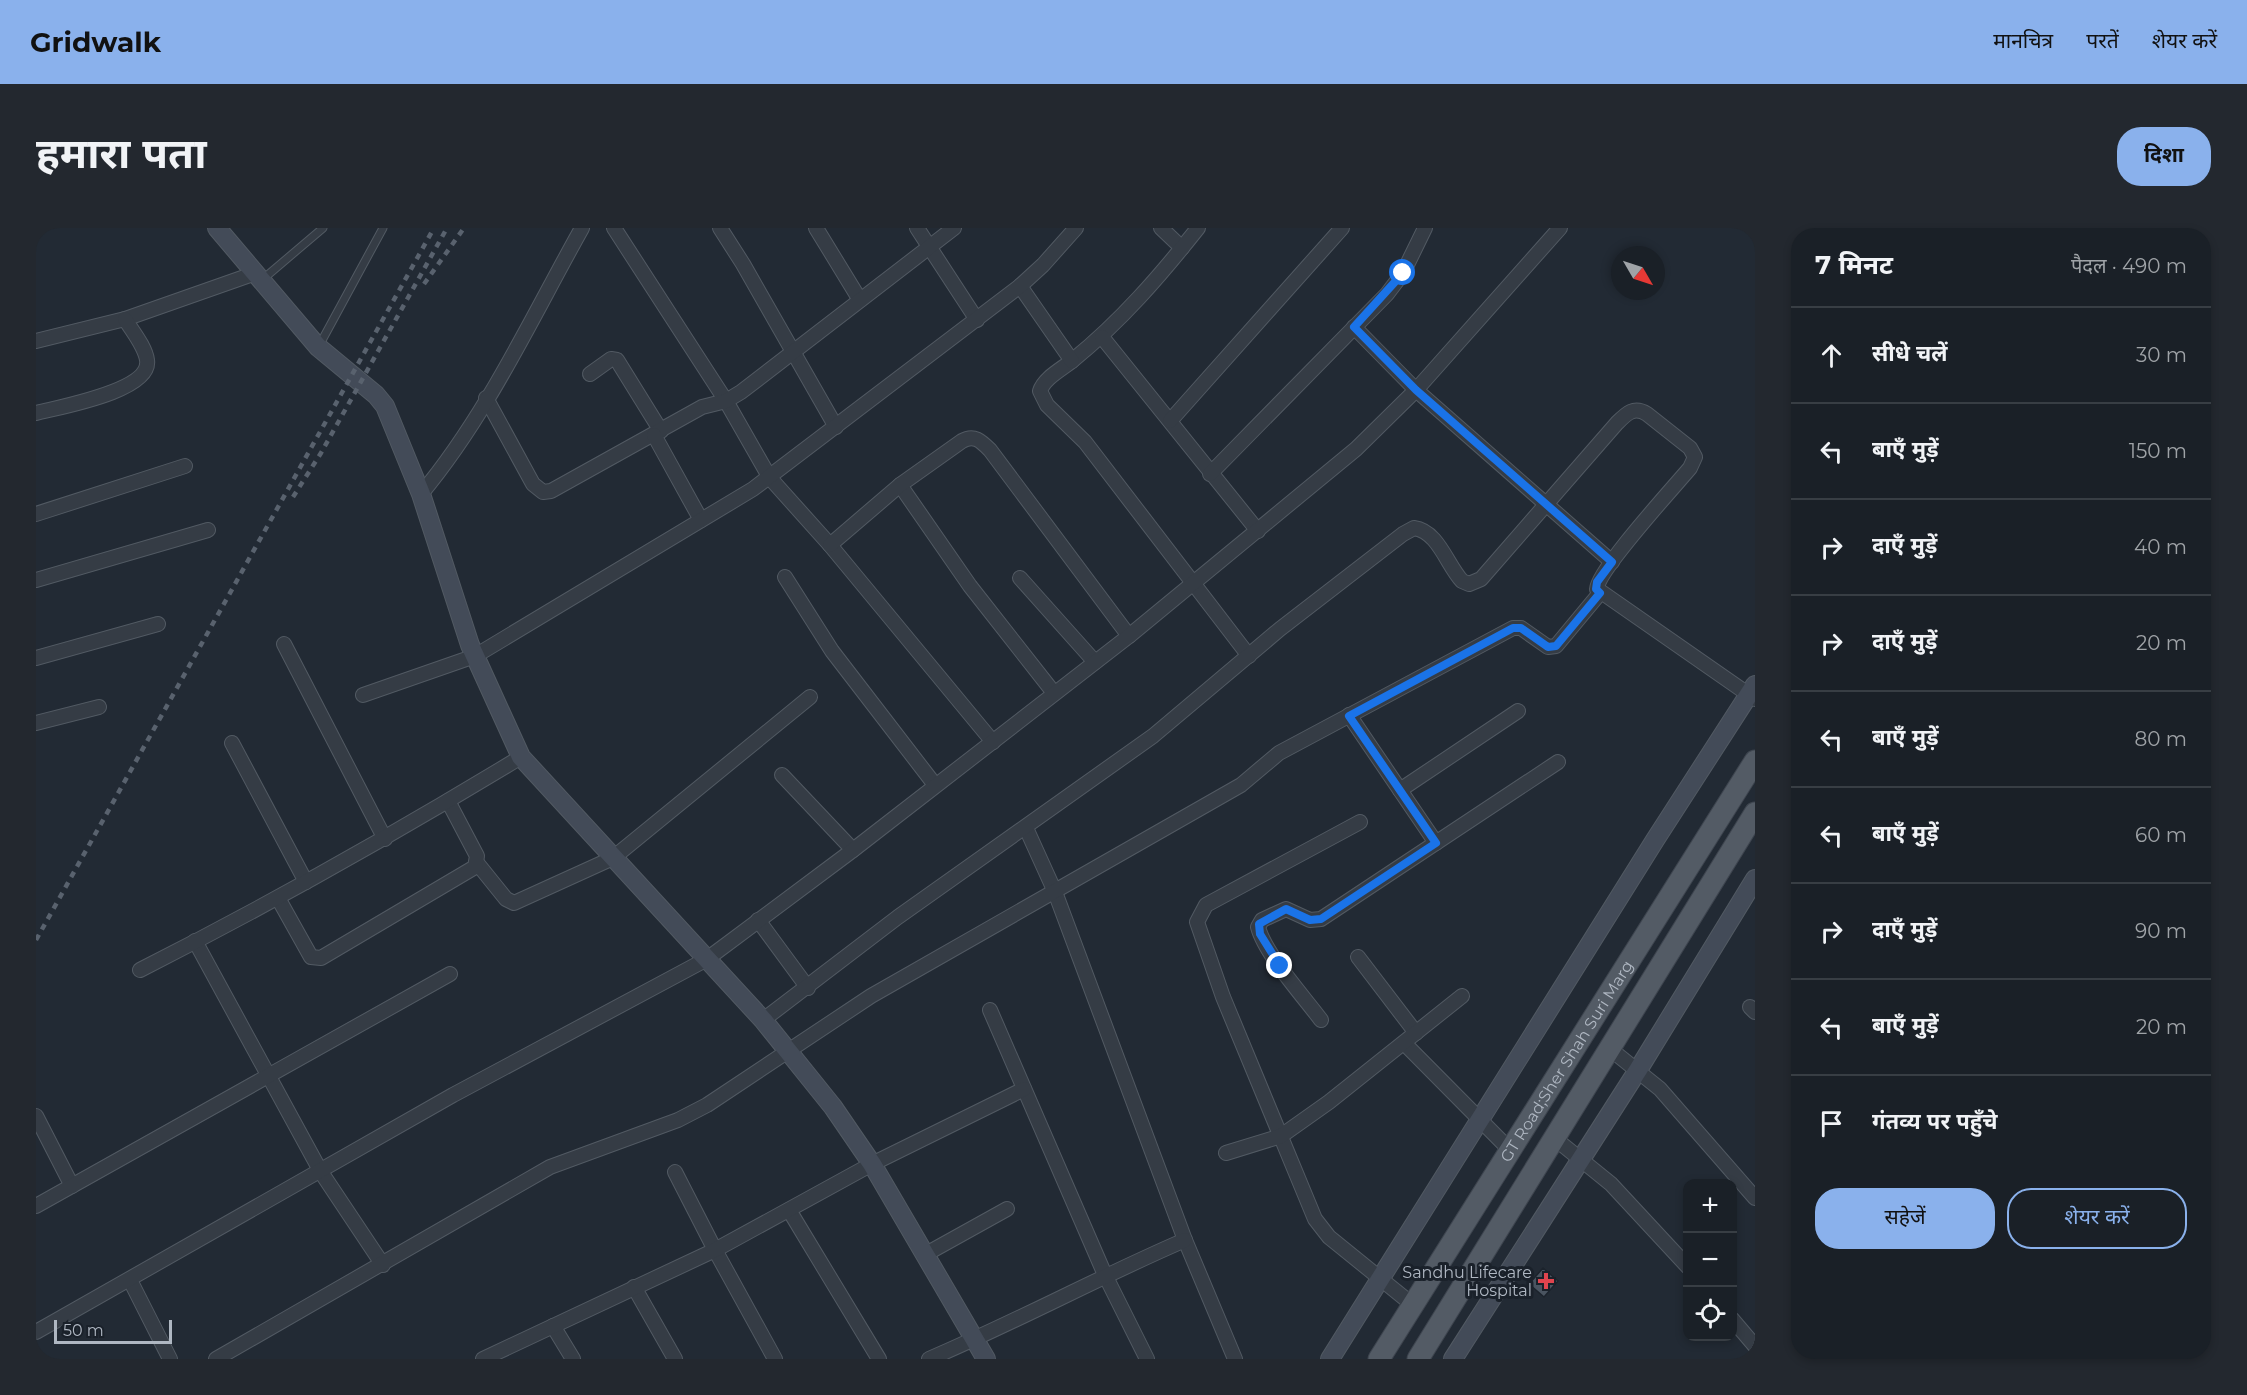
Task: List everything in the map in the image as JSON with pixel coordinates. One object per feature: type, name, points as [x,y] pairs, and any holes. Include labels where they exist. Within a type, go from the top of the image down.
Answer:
[{"type":"main road","name":"GT Road;Sher Shah Suri Marg","points":[[1379,1359],[1755,761]]},
{"type":"main road","name":"GT Road;Sher Shah Suri Marg","points":[[1418,1359],[1755,813]]},
{"type":"street","points":[[217,228],[257,278],[318,347],[376,395],[385,406],[421,494],[475,656],[521,757],[763,1020],[833,1107],[872,1164],[986,1359]]},
{"type":"street","points":[[421,494],[451,455],[486,398],[582,228]]},
{"type":"street","points":[[614,228],[726,401],[770,478],[830,544],[993,742]]},
{"type":"street","points":[[720,228],[836,427]]},
{"type":"street","points":[[816,228],[860,300]]},
{"type":"street","points":[[917,228],[977,320]]},
{"type":"street","points":[[486,398],[533,484],[543,492],[702,407],[726,401],[793,354],[954,228]]},
{"type":"street","points":[[363,695],[475,656],[770,478],[1020,286],[1043,265],[1076,228]]},
{"type":"street","points":[[1161,228],[1182,248]]},
{"type":"street","points":[[1198,228],[1134,304],[1102,337],[1042,386],[1041,397],[1085,442],[1249,656]]},
{"type":"street","points":[[1170,421],[1342,228]]},
{"type":"street","points":[[1210,474],[1396,283],[1425,228]]},
{"type":"street","points":[[36,1332],[453,1095],[707,959],[853,850],[1129,636],[1356,449],[1416,390],[1560,228]]},
{"type":"street","points":[[36,340],[125,319],[257,278]]},
{"type":"street","points":[[1020,286],[1072,361]]},
{"type":"street","points":[[36,413],[129,387],[146,372],[148,362],[145,352],[125,319]]},
{"type":"street","points":[[1354,327],[1416,390],[1612,562]]},
{"type":"street","points":[[1102,337],[1258,531]]},
{"type":"street","points":[[590,374],[612,359],[617,360],[701,520]]},
{"type":"street","points":[[763,1020],[808,988],[898,917],[1154,736],[1381,550],[1414,528],[1432,538],[1462,581],[1474,584],[1548,504],[1617,423],[1633,410],[1647,414],[1690,448],[1695,457],[1690,468],[1612,562],[1597,582],[1596,589],[1753,693],[1654,840],[1330,1359]]},
{"type":"street","points":[[830,544],[900,485],[969,437],[982,442],[1129,636]]},
{"type":"street","points":[[36,514],[185,466]]},
{"type":"street","points":[[900,485],[970,586],[1054,693]]},
{"type":"street","points":[[36,580],[208,530]]},
{"type":"street","points":[[785,577],[832,651],[935,785]]},
{"type":"street","points":[[1020,578],[1095,662]]},
{"type":"street","points":[[216,1359],[550,1167],[678,1120],[707,1105],[748,1080],[787,1051],[871,996],[1241,785],[1279,753],[1513,628],[1521,628],[1548,647],[1556,646],[1600,593]]},
{"type":"street","points":[[36,658],[158,624]]},
{"type":"street","points":[[284,644],[385,839]]},
{"type":"street","points":[[448,801],[477,856],[477,863],[506,899],[514,903],[613,858],[810,697]]},
{"type":"street","points":[[36,723],[99,707]]},
{"type":"street","points":[[1400,790],[1518,711]]},
{"type":"street","points":[[1349,716],[1436,843]]},
{"type":"street","points":[[232,743],[306,882]]},
{"type":"street","points":[[140,970],[385,839],[521,757]]},
{"type":"street","points":[[1322,1020],[1280,966],[1260,934],[1259,924],[1286,909],[1310,920],[1321,919],[1558,762]]},
{"type":"street","points":[[782,775],[853,850]]},
{"type":"street","points":[[1360,822],[1206,905],[1198,917],[1223,997],[1322,1230],[1413,1305]]},
{"type":"street","points":[[1026,828],[1055,892],[1185,1240],[1235,1359]]},
{"type":"street","points":[[278,898],[311,957],[315,960],[472,869],[477,863]]},
{"type":"street","points":[[1453,1359],[1752,890]]},
{"type":"street","points":[[758,920],[808,988]]},
{"type":"street","points":[[195,941],[267,1077],[321,1172],[383,1265]]},
{"type":"street","points":[[1358,957],[1416,1033]]},
{"type":"street","points":[[36,1206],[450,974]]},
{"type":"street","points":[[1226,1153],[1281,1136],[1462,996]]},
{"type":"street","points":[[990,1010],[1105,1275],[1148,1359]]},
{"type":"street","points":[[1404,1043],[1510,1150]]},
{"type":"street","points":[[1609,1048],[1660,1089],[1755,1198]]},
{"type":"street","points":[[483,1359],[715,1250],[872,1164],[1024,1089]]},
{"type":"street","points":[[36,1116],[72,1186]]},
{"type":"street","points":[[1553,1137],[1611,1184],[1683,1262]]},
{"type":"street","points":[[675,1172],[775,1359]]},
{"type":"street","points":[[926,1254],[1008,1209]]},
{"type":"street","points":[[789,1210],[879,1359]]},
{"type":"street","points":[[929,1359],[975,1340],[1105,1275],[1185,1240]]},
{"type":"street","points":[[130,1280],[170,1359]]},
{"type":"street","points":[[634,1287],[675,1359]]},
{"type":"street","points":[[1737,1325],[1755,1346]]},
{"type":"street","points":[[553,1326],[573,1359]]},
{"type":"lane","points":[[257,278],[322,228]]},
{"type":"lane","points":[[318,347],[383,228]]},
{"type":"building","points":[[1543,1268],[1558,1281],[1544,1297],[1529,1284]]},
{"type":"railway","points":[[36,940],[434,228]]},
{"type":"railway","points":[[293,497],[321,453],[447,228]]},
{"type":"railway","points":[[424,284],[464,228]]},
{"type":"place","name":"Sandhu Lifecare Hospital","points":[[1546,1281]]},
{"type":"route","points":[[1280,966],[1260,934],[1258,927],[1262,920],[1286,909],[1310,920],[1321,919],[1436,843],[1349,716],[1513,628],[1521,628],[1548,647],[1556,646],[1600,593],[1596,589],[1597,582],[1612,562],[1416,390],[1354,327],[1387,294],[1403,273]]}]
